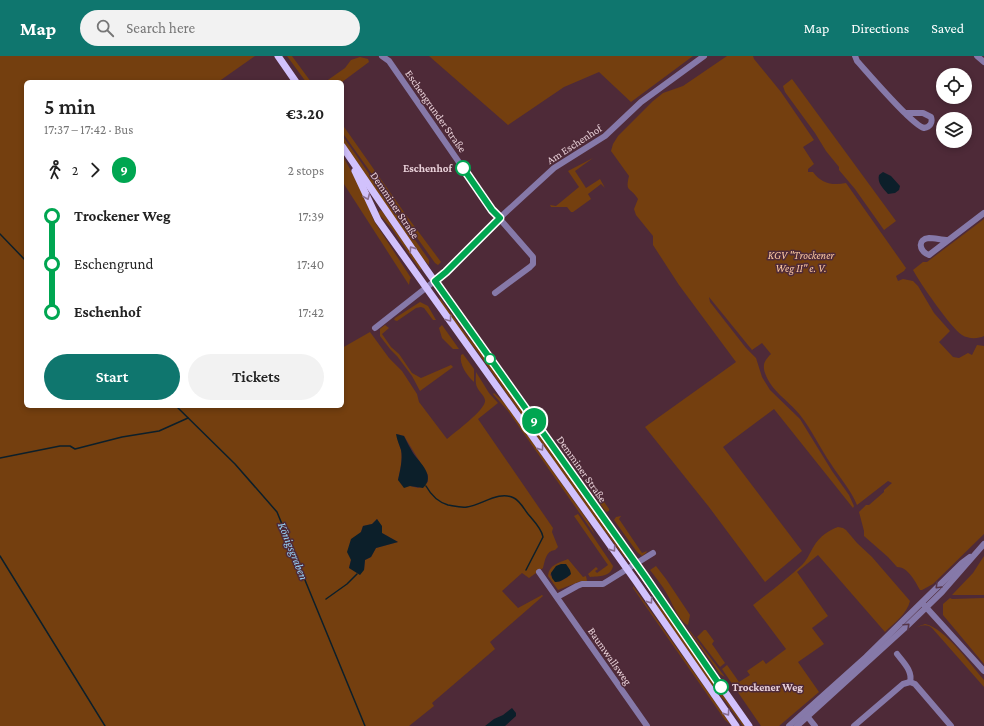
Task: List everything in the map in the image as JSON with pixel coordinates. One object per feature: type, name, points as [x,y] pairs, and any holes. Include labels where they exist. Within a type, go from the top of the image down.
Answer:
[{"type":"main road","points":[[278,56],[295,80]]},
{"type":"main road","name":"Demminer Straße","points":[[344,149],[435,281],[749,726]]},
{"type":"main road","name":"Demminer Straße","points":[[344,154],[358,178],[378,220],[736,726]]},
{"type":"street","name":"Eschengrunder Straße","points":[[382,56],[388,61],[492,210],[500,218]]},
{"type":"street","name":"Am Eschenhof","points":[[426,288],[446,272],[500,218],[554,168],[605,136],[641,102],[704,56]]},
{"type":"street","points":[[855,56],[857,61],[905,113]]},
{"type":"street","points":[[977,56],[984,62]]},
{"type":"street","points":[[948,240],[984,213]]},
{"type":"street","points":[[495,293],[530,267],[533,262],[532,256],[500,218]]},
{"type":"street","points":[[375,328],[426,288]]},
{"type":"street","points":[[797,726],[852,677],[924,605],[962,563],[984,544]]},
{"type":"street","points":[[557,597],[576,586],[603,584],[654,553]]},
{"type":"street","name":"Baumwallsweg","points":[[539,572],[648,726]]},
{"type":"street","points":[[924,605],[984,672]]},
{"type":"street","points":[[789,726],[924,605]]},
{"type":"street","points":[[896,654],[911,672],[910,682]]},
{"type":"street","points":[[854,726],[903,684],[910,682],[915,684],[951,726]]},
{"type":"street","points":[[807,716],[815,726]]},
{"type":"green space","points":[[0,56],[255,56],[221,80],[24,80],[24,408],[344,408],[344,347],[370,332],[389,358],[402,371],[417,394],[419,402],[447,439],[476,415],[484,404],[485,400],[476,385],[476,372],[489,393],[498,403],[478,419],[553,528],[552,532],[558,547],[548,554],[543,568],[529,578],[522,573],[502,591],[518,608],[542,595],[543,596],[490,642],[495,649],[432,703],[434,706],[409,726],[0,726]],"holes":[[[397,434],[404,436],[428,475],[428,482],[418,488],[398,480],[402,457]],[[377,519],[382,533],[398,542],[376,548],[371,557],[365,560],[364,570],[349,568],[363,526],[372,524]]]},
{"type":"green space","points":[[287,56],[292,56],[310,80],[305,80]]},
{"type":"green space","points":[[429,56],[693,56],[631,102],[599,72],[564,87],[508,125]]},
{"type":"green space","name":"KGV \"Trockener Weg II\" e. V.","points":[[727,56],[753,56],[781,92],[814,140],[803,147],[814,164],[808,169],[808,172],[813,172],[816,176],[827,183],[846,183],[906,268],[896,276],[898,281],[903,279],[913,281],[918,286],[934,313],[950,331],[939,342],[953,357],[959,358],[968,353],[972,355],[977,345],[984,346],[984,534],[933,584],[922,590],[920,590],[905,569],[897,567],[864,536],[859,512],[884,492],[884,490],[892,483],[888,481],[857,505],[849,489],[827,458],[804,421],[771,385],[765,373],[764,365],[771,354],[762,343],[752,350],[709,297],[710,302],[746,348],[756,358],[762,377],[770,390],[800,419],[832,471],[849,495],[854,506],[853,508],[774,409],[723,447],[802,551],[765,582],[709,507],[645,427],[736,362],[679,285],[653,245],[653,236],[636,215],[634,209],[638,199],[628,187],[629,176],[611,151],[618,136],[653,101],[663,93],[683,86]]},
{"type":"green space","points":[[360,57],[368,59],[369,62],[344,81],[328,80],[345,68],[351,60]]},
{"type":"green space","points":[[792,79],[896,221],[884,230],[855,189],[839,170],[839,167],[826,151],[815,133],[785,92],[783,86]]},
{"type":"green space","points":[[344,127],[441,262],[438,265],[435,263],[344,135]]},
{"type":"green space","points":[[344,138],[429,260],[429,265],[344,146]]},
{"type":"green space","points":[[344,158],[360,186],[374,221],[411,278],[409,285],[344,184]]},
{"type":"green space","points":[[593,158],[575,171],[586,188],[600,179],[605,188],[601,184],[588,194],[591,199],[573,212],[571,212],[567,207],[551,207],[550,205],[556,206],[579,187],[568,171]]},
{"type":"green space","points":[[380,210],[422,268],[420,270],[392,229],[378,213]]},
{"type":"green space","points":[[984,219],[984,336],[979,338],[970,338],[962,335],[951,324],[913,270],[923,262],[927,262]]},
{"type":"green space","points":[[440,298],[468,337],[479,349],[626,557],[625,558],[596,521],[477,351],[438,300]]},
{"type":"green space","points":[[420,302],[428,306],[436,320],[433,320],[424,308],[421,307],[416,308],[397,321],[394,320],[395,318]]},
{"type":"green space","points":[[385,325],[389,328],[382,334],[391,347],[399,354],[412,373],[421,378],[451,365],[453,367],[420,391],[412,376],[380,336],[380,329]]},
{"type":"green space","points":[[442,325],[459,349],[453,349],[442,338],[439,328]]},
{"type":"green space","points":[[463,354],[474,369],[474,382],[462,366],[461,355]]},
{"type":"green space","points":[[494,393],[505,403],[588,521],[595,535],[508,411],[493,394]]},
{"type":"green space","points":[[588,486],[594,487],[609,511],[606,512]]},
{"type":"green space","points":[[578,514],[613,566],[612,570],[607,574],[590,577],[588,574],[596,567],[598,569],[595,571],[597,573],[608,565],[574,516]]},
{"type":"green space","points":[[621,516],[619,519],[642,553],[647,551],[642,556],[637,552],[614,520],[616,517]]},
{"type":"green space","points":[[838,527],[846,530],[872,557],[910,601],[900,618],[885,632],[818,555],[797,572],[828,616],[812,628],[824,644],[798,662],[819,692],[779,726],[761,726],[722,669],[727,665],[739,682],[750,675],[747,671],[763,660],[766,664],[786,649],[753,605],[802,565],[821,537]]},
{"type":"green space","points":[[984,556],[984,595],[952,595],[973,573]]},
{"type":"green space","points":[[568,559],[583,577],[586,576],[587,581],[581,581],[558,590],[548,576],[549,572],[552,567]],"holes":[[[554,569],[568,577],[559,582],[550,575]]]},
{"type":"green space","points":[[656,566],[690,615],[688,625],[679,616],[665,591],[650,570]]},
{"type":"green space","points":[[639,580],[653,600],[661,608],[745,726],[743,726],[715,690]]},
{"type":"green space","points":[[633,586],[732,726],[725,720]]},
{"type":"green space","points":[[950,598],[984,598],[984,664],[943,615],[943,604]]},
{"type":"green space","points":[[925,624],[933,627],[941,632],[949,639],[984,680],[984,687],[930,626],[926,625],[914,628]]},
{"type":"green space","points":[[704,630],[706,630],[714,641],[712,644],[725,663],[720,667],[697,637]]},
{"type":"green space","points":[[690,631],[725,677],[720,674]]},
{"type":"water","points":[[883,172],[891,176],[900,186],[899,190],[895,193],[888,194],[881,185],[879,175]]},
{"type":"water","points":[[396,434],[404,436],[413,453],[426,470],[428,479],[423,488],[410,486],[404,488],[398,480],[402,454]]},
{"type":"water","points":[[377,519],[382,526],[382,533],[398,542],[376,548],[371,557],[365,560],[364,570],[360,575],[349,568],[351,560],[347,552],[351,539],[361,532],[363,526],[372,524]]},
{"type":"water","points":[[566,564],[571,574],[561,581],[555,582],[551,573],[556,566]]},
{"type":"water","points":[[512,708],[516,713],[516,716],[505,726],[485,726],[494,719],[503,715]]},
{"type":"waterway","name":"Königsgraben","points":[[0,234],[24,259]]},
{"type":"waterway","name":"Königsgraben","points":[[178,408],[235,464],[277,512],[365,726]]},
{"type":"waterway","points":[[0,458],[60,446],[70,446],[75,449],[122,437],[159,431],[188,418]]},
{"type":"waterway","points":[[426,486],[430,492],[444,504],[458,507],[473,506],[502,496],[508,496],[516,499],[537,525],[543,537],[526,570]]},
{"type":"waterway","points":[[0,556],[105,726]]},
{"type":"waterway","points":[[326,599],[347,584],[357,574]]},
{"type":"bus line","name":"9","points":[[463,168],[492,210],[500,218],[435,281],[644,575],[721,687]]},
{"type":"place","name":"Eschenhof","points":[[463,168]]},
{"type":"place","name":"Trockener Weg","points":[[721,687]]}]
